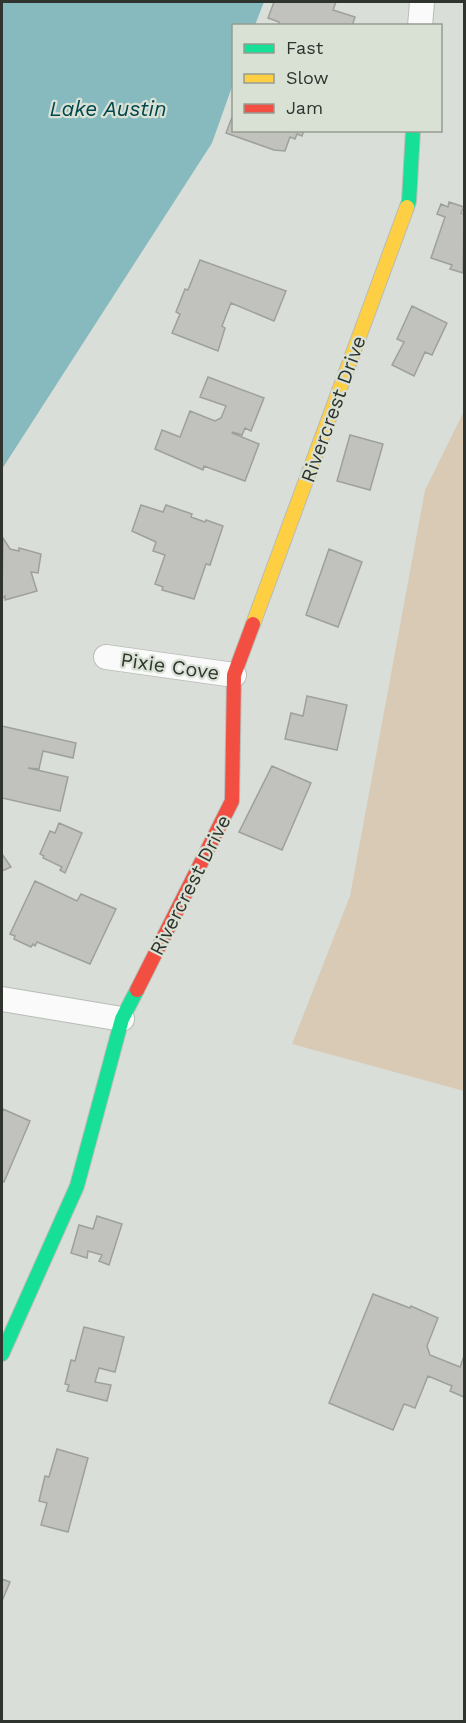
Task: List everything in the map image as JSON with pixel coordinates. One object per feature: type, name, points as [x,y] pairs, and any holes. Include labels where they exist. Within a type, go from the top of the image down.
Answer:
[{"type":"street","points":[[420,24],[422,2]]},
{"type":"street","name":"Rivercrest Drive","points":[[2,1354],[76,1186],[122,1019],[232,801],[234,675],[409,201],[413,132]]},
{"type":"street","name":"Pixie Cove","points":[[106,657],[234,675]]},
{"type":"street","points":[[2,999],[122,1019]]},
{"type":"shaded area","points":[[464,411],[464,1091],[292,1044],[350,896],[425,490]]},
{"type":"water","name":"Lake Austin","points":[[2,2],[264,2],[255,24],[232,24],[232,87],[212,143],[2,469]]},
{"type":"building","points":[[274,2],[336,2],[333,10],[355,17],[353,24],[278,24],[279,22],[268,18]]},
{"type":"building","points":[[232,117],[232,132],[303,132],[302,136],[297,134],[295,139],[290,137],[285,151],[274,150],[226,133]]},
{"type":"building","points":[[449,202],[464,207],[461,213],[464,214],[463,273],[450,269],[452,265],[431,258],[445,217],[437,214],[441,204],[448,207]]},
{"type":"building","points":[[200,260],[286,291],[274,321],[231,303],[222,326],[225,328],[218,351],[172,333],[180,314],[176,312]]},
{"type":"building","points":[[412,306],[447,323],[432,355],[425,352],[414,376],[392,365],[404,342],[397,339]]},
{"type":"building","points":[[208,377],[264,398],[251,431],[245,428],[242,435],[232,433],[259,444],[245,481],[204,466],[203,470],[155,449],[162,430],[180,437],[190,411],[215,421],[221,418],[226,406],[200,397]]},
{"type":"building","points":[[350,435],[383,444],[370,490],[337,481]]},
{"type":"building","points":[[141,505],[163,512],[166,505],[192,514],[191,517],[223,526],[210,565],[206,564],[194,599],[162,590],[163,587],[155,584],[165,555],[153,551],[156,542],[132,531]]},
{"type":"building","points":[[3,538],[10,549],[19,551],[19,548],[41,554],[38,573],[31,572],[37,591],[5,600],[5,596],[2,599]]},
{"type":"building","points":[[329,549],[362,562],[338,627],[306,615]]},
{"type":"building","points":[[307,696],[347,705],[337,750],[285,739],[291,713],[303,716]]},
{"type":"building","points":[[2,726],[76,743],[73,758],[43,751],[39,769],[28,768],[68,777],[60,811],[2,798]]},
{"type":"building","points":[[272,766],[311,783],[282,850],[239,832]]},
{"type":"building","points":[[59,823],[82,833],[65,873],[60,870],[62,867],[43,858],[44,856],[40,854],[50,831],[55,833]]},
{"type":"building","points":[[2,854],[11,867],[2,871]]},
{"type":"building","points":[[35,881],[77,901],[81,894],[116,909],[90,964],[37,942],[31,947],[14,939],[15,936],[10,934]]},
{"type":"building","points":[[3,1109],[30,1121],[4,1182],[2,1181]]},
{"type":"building","points":[[97,1216],[122,1224],[109,1265],[99,1261],[102,1255],[88,1251],[87,1258],[71,1253],[79,1225],[93,1229]]},
{"type":"building","points":[[373,1294],[410,1308],[411,1306],[438,1318],[427,1346],[430,1355],[460,1367],[464,1356],[464,1397],[450,1391],[452,1386],[428,1376],[415,1408],[404,1404],[393,1430],[329,1403]]},
{"type":"building","points":[[84,1327],[124,1337],[115,1372],[99,1368],[95,1382],[111,1385],[107,1401],[67,1391],[69,1385],[65,1384],[71,1360],[75,1361]]},
{"type":"building","points":[[57,1449],[88,1458],[68,1532],[41,1525],[47,1503],[39,1501],[45,1476],[49,1477]]},
{"type":"building","points":[[2,1579],[10,1582],[2,1601]]},
{"type":"traffic: fast","points":[[407,207],[413,132]]},
{"type":"traffic: fast","points":[[2,1354],[77,1186],[122,1019],[137,990]]},
{"type":"traffic: slow","points":[[253,624],[407,207]]},
{"type":"traffic: jam","points":[[137,990],[232,801],[234,675],[253,624]]}]
